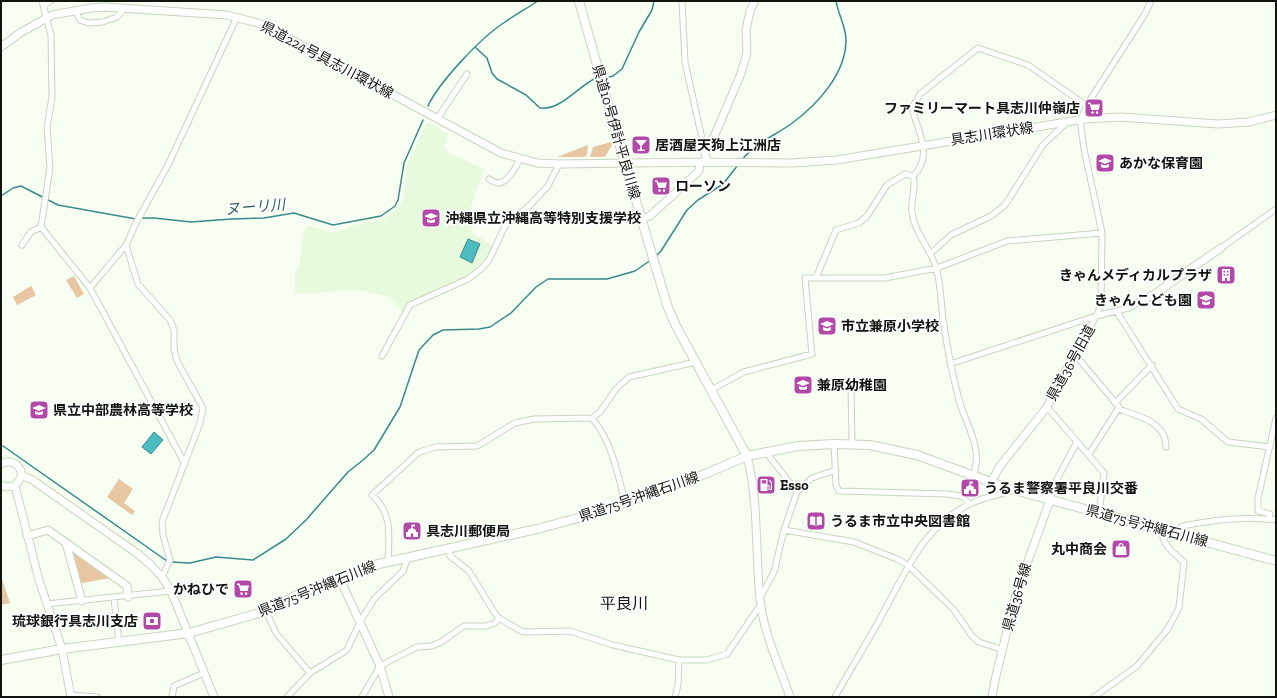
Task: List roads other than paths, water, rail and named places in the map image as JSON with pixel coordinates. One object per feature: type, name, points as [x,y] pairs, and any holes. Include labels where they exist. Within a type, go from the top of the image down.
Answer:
[{"type":"main road","name":"県道10号伊計平良川線","points":[[579,1],[641,219],[668,305],[676,326],[747,456]]},
{"type":"main road","points":[[641,219],[650,216],[699,171],[704,162],[704,148],[714,137],[740,76],[747,53],[746,30],[750,11],[755,1]]},
{"type":"main road","name":"県道224号具志川環状線","points":[[1,47],[20,33],[46,18],[105,4],[125,8],[237,17],[275,30],[501,153],[520,160],[537,163],[625,163]]},
{"type":"main road","name":"具志川環状線","points":[[625,163],[704,162],[770,164],[816,162],[1080,120],[1121,117],[1218,124],[1250,122],[1276,115]]},
{"type":"main road","name":"県道36号旧道","points":[[1139,302],[1156,293],[1221,248]]},
{"type":"main road","name":"県道36号旧道","points":[[991,482],[1000,466],[1047,408],[1080,344]]},
{"type":"main road","name":"県道75号沖縄石川線","points":[[1,660],[62,649],[189,633],[266,611],[339,577],[388,561],[537,529],[594,514],[747,456],[765,451],[798,446],[852,444],[885,447],[917,455],[1007,488],[1276,560]]},
{"type":"main road","points":[[1,455],[4,463],[18,465],[22,476]]},
{"type":"main road","points":[[747,456],[757,524],[760,601],[769,637],[790,697]]},
{"type":"main road","points":[[22,476],[15,486],[46,604],[62,649],[70,696]]},
{"type":"main road","points":[[22,476],[31,479],[138,554],[162,577],[171,591],[214,697]]},
{"type":"main road","points":[[1,485],[6,487],[15,486]]},
{"type":"main road","name":"県道36号線","points":[[992,697],[1016,594],[1050,500]]},
{"type":"main road","points":[[27,536],[48,530],[127,586],[128,596]]},
{"type":"main road","points":[[66,543],[82,601]]},
{"type":"main road","points":[[339,577],[380,666],[389,697]]},
{"type":"street","points":[[51,1],[43,3],[51,35],[52,97],[47,128],[50,167],[41,227],[90,288],[185,464]]},
{"type":"street","points":[[682,1],[685,62],[704,148]]},
{"type":"street","points":[[950,364],[1096,316],[1101,305],[1102,233],[1084,149],[1080,120],[1087,106],[1145,14],[1151,1]]},
{"type":"street","points":[[75,10],[80,20],[88,23],[103,22],[116,17],[125,8]]},
{"type":"street","points":[[90,288],[126,245],[167,167],[237,17]]},
{"type":"street","points":[[913,176],[921,169],[925,155],[912,108],[920,94],[978,48],[1028,65],[1087,106]]},
{"type":"street","points":[[437,119],[467,74]]},
{"type":"street","points":[[931,253],[951,235],[991,216],[1005,205],[1043,145],[1066,122]]},
{"type":"street","points":[[489,179],[498,183],[503,181],[512,174],[520,160]]},
{"type":"street","points":[[382,356],[410,305],[468,279],[481,269],[489,260],[505,226],[527,208],[548,186],[559,164]]},
{"type":"street","points":[[816,278],[836,230],[859,222],[867,216],[887,185],[905,174],[913,176]]},
{"type":"street","points":[[913,176],[915,183],[912,212],[918,231],[931,253],[937,268],[950,364],[961,408],[978,452],[973,476]]},
{"type":"street","name":"県道36号旧道","points":[[1221,248],[1276,209]]},
{"type":"street","points":[[22,245],[31,232],[41,227]]},
{"type":"street","points":[[711,390],[744,372],[812,354],[805,278],[885,278],[937,268],[1008,241],[1102,233]]},
{"type":"street","points":[[126,245],[138,284],[170,320],[174,330],[174,349],[177,361],[203,408],[200,423],[162,522],[163,535],[170,560],[162,577]]},
{"type":"street","name":"県道36号旧道","points":[[1080,344],[1088,334],[1096,316],[1117,312],[1129,308],[1139,302]]},
{"type":"street","points":[[1117,312],[1152,365],[1178,410],[1201,419],[1228,442],[1270,446]]},
{"type":"street","points":[[1074,356],[1077,357],[1116,403],[1118,409]]},
{"type":"street","points":[[388,561],[389,522],[377,499],[372,495],[419,452],[436,447],[477,446],[515,423],[534,419],[592,418],[600,412],[616,389],[629,377],[696,362]]},
{"type":"street","points":[[1116,403],[1152,365]]},
{"type":"street","points":[[851,384],[852,444]]},
{"type":"street","points":[[1047,408],[1089,454],[1104,473],[1099,513]]},
{"type":"street","points":[[1118,409],[1140,416],[1159,428],[1166,440],[1166,447]]},
{"type":"street","points":[[1089,454],[1118,409]]},
{"type":"street","points":[[592,418],[600,427],[612,454],[625,503]]},
{"type":"street","points":[[1269,519],[1270,514],[1258,511],[1258,498],[1276,418]]},
{"type":"street","points":[[1050,500],[1056,481],[1077,442]]},
{"type":"street","points":[[834,444],[836,485],[839,491],[947,494],[961,496],[970,504]]},
{"type":"street","points":[[765,451],[797,492]]},
{"type":"street","points":[[449,548],[450,556],[469,572],[499,618],[526,632],[570,631],[614,645],[679,660],[707,660],[728,654],[760,601],[774,572],[784,530],[797,492],[812,478],[836,470]]},
{"type":"street","points":[[834,697],[882,615],[908,565],[926,538],[953,515],[970,504],[1004,493],[1007,488]]},
{"type":"street","points":[[1177,534],[1182,526],[1208,521],[1241,518],[1276,520]]},
{"type":"street","points":[[784,530],[854,542],[897,559],[908,565],[954,610],[972,636],[979,642],[1002,650]]},
{"type":"street","points":[[1094,697],[1137,666],[1167,630],[1179,608],[1184,562],[1168,548],[1162,539],[1162,530]]},
{"type":"street","points":[[288,697],[310,673],[343,653],[349,646],[360,622],[374,600],[403,571],[408,557]]},
{"type":"street","points":[[46,604],[171,591]]},
{"type":"street","points":[[114,598],[119,643]]},
{"type":"street","points":[[266,611],[276,633],[310,673]]},
{"type":"street","points":[[362,697],[380,666],[417,647],[432,646],[441,642],[464,626],[486,626],[495,623],[499,618]]},
{"type":"street","points":[[675,697],[678,686],[679,660]]},
{"type":"street","points":[[172,697],[174,686],[204,673]]},
{"type":"street","points":[[70,696],[97,697]]},
{"type":"water","points":[[468,239],[480,244],[472,263],[460,257]]},
{"type":"water","points":[[154,432],[163,440],[151,454],[142,447]]},
{"type":"waterway","name":"ヌーリ川","points":[[428,106],[433,96],[450,73],[472,50],[506,21],[538,1]]},
{"type":"waterway","points":[[609,77],[613,76],[622,69],[639,32],[652,10],[654,1]]},
{"type":"waterway","points":[[742,160],[759,144],[791,124],[811,108],[835,77],[845,53],[846,40],[845,30],[836,1]]},
{"type":"waterway","points":[[475,47],[487,58],[492,73],[497,79],[526,95],[540,108],[547,108],[561,103],[594,79]]},
{"type":"waterway","name":"ヌーリ川","points":[[141,218],[191,222],[264,218],[294,213],[333,225],[381,216],[395,206],[398,200],[404,163],[423,120]]},
{"type":"waterway","points":[[655,257],[661,251],[687,210],[698,200],[723,184],[738,165]]},
{"type":"waterway","name":"ヌーリ川","points":[[1,196],[13,188],[21,186],[58,205],[136,219]]},
{"type":"waterway","points":[[171,562],[190,563],[216,557],[253,560],[286,539],[306,520],[348,472],[374,450],[400,407],[419,350],[433,335],[443,330],[479,329],[490,327],[511,313],[536,287],[548,279],[607,279],[635,271],[651,260]]},
{"type":"waterway","points":[[3,446],[167,561]]},
{"type":"place","name":"ファミリーマート具志川仲嶺店","points":[[1094,108]]},
{"type":"place","name":"居酒屋天狗上江洲店","points":[[641,145]]},
{"type":"place","name":"あかな保育園","points":[[1105,163]]},
{"type":"place","name":"ローソン","points":[[661,186]]},
{"type":"place","name":"沖縄県立沖縄高等特別支援学校","points":[[431,218]]},
{"type":"place","name":"きゃんメディカルプラザ","points":[[1226,275]]},
{"type":"place","name":"きゃんこども園","points":[[1206,300]]},
{"type":"place","name":"市立兼原小学校","points":[[827,326]]},
{"type":"place","name":"兼原幼稚園","points":[[803,385]]},
{"type":"place","name":"県立中部農林高等学校","points":[[39,410]]},
{"type":"place","name":"Esso","points":[[766,485]]},
{"type":"place","name":"うるま警察署平良川交番","points":[[970,488]]},
{"type":"place","name":"うるま市立中央図書館","points":[[816,521]]},
{"type":"place","name":"具志川郵便局","points":[[412,531]]},
{"type":"place","name":"丸中商会","points":[[1121,549]]},
{"type":"place","name":"かねひで","points":[[243,589]]},
{"type":"place","name":"琉球銀行具志川支店","points":[[152,621]]},
{"type":"district","name":"平良川","points":[[624,603]]}]
